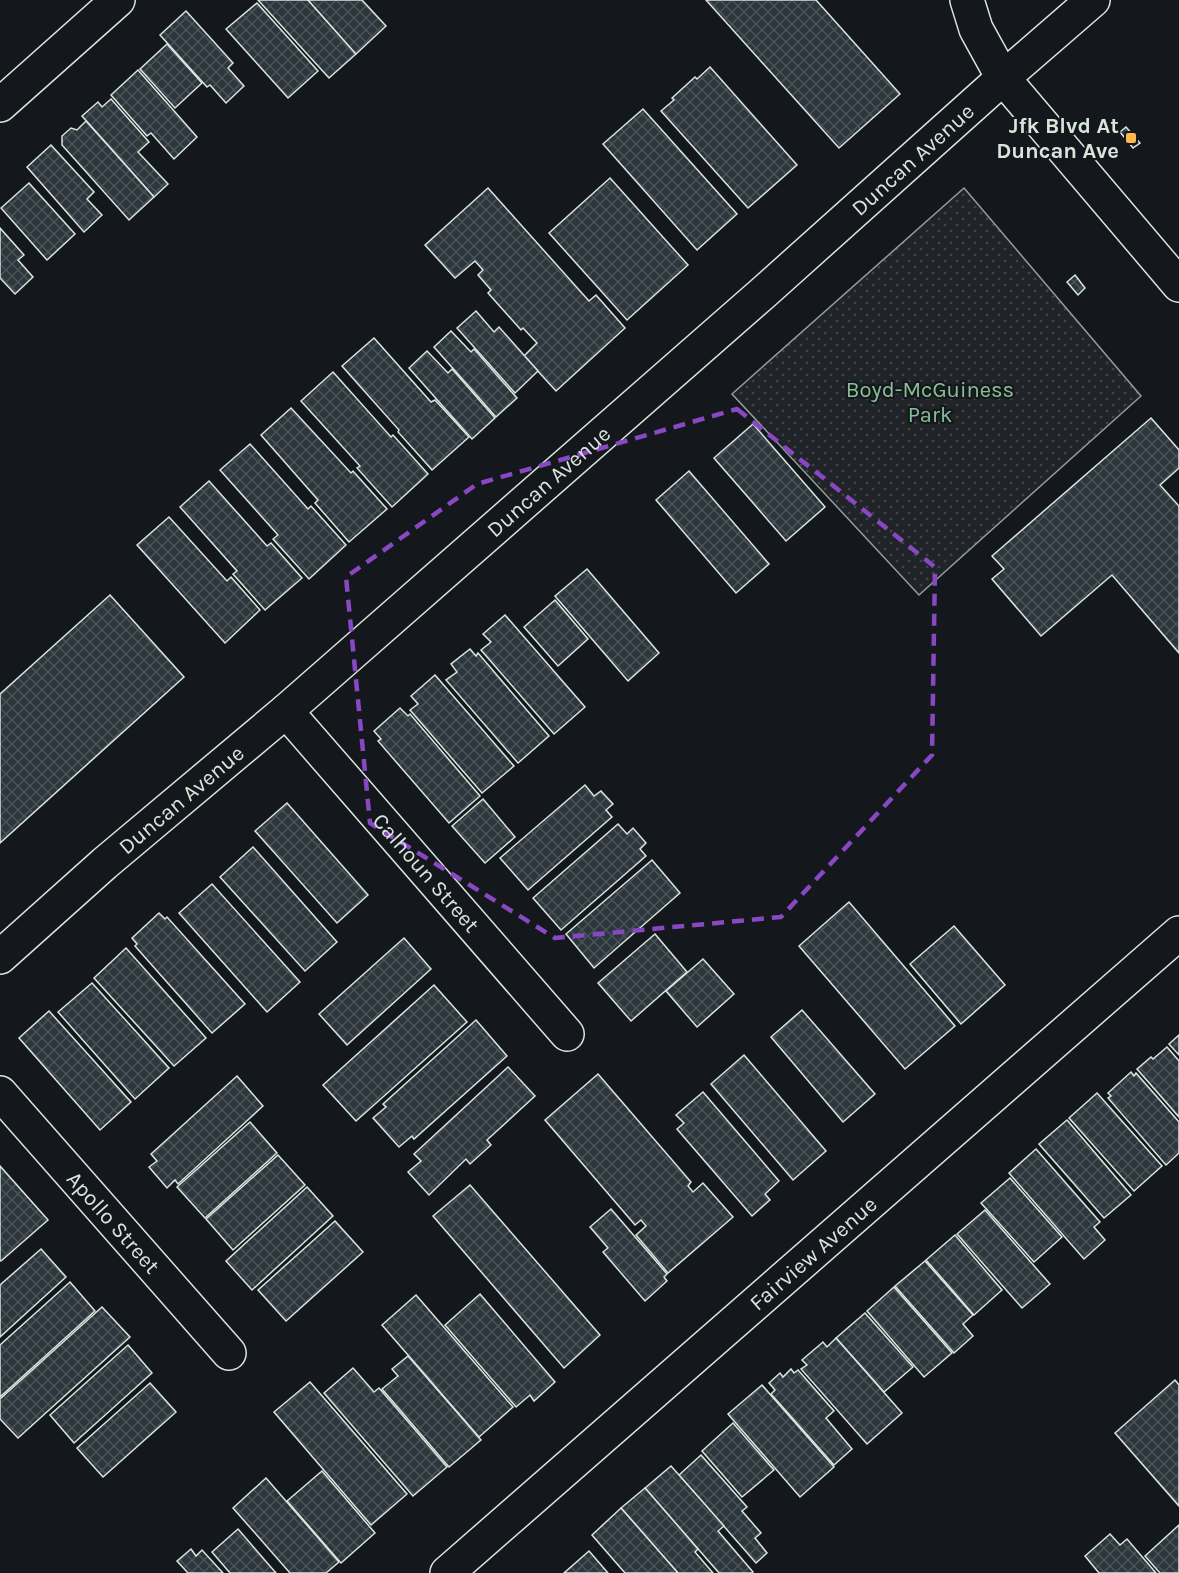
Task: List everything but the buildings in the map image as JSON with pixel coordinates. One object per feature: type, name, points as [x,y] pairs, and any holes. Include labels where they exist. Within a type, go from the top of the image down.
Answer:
[{"type":"street","points":[[0,105],[118,0]]},
{"type":"street","points":[[967,0],[976,29],[1003,78],[1179,285]]},
{"type":"street","name":"Duncan Avenue","points":[[0,957],[105,863],[286,711],[1093,0]]},
{"type":"street","name":"Calhoun Street","points":[[286,711],[567,1034]]},
{"type":"street","name":"Fairview Avenue","points":[[447,1573],[1179,933]]},
{"type":"street","name":"Apollo Street","points":[[0,1093],[229,1353]]},
{"type":"highlighted area","points":[[737,409],[935,567],[932,755],[781,917],[555,938],[370,823],[346,577],[477,484]]},
{"type":"green space","name":"Boyd-McGuiness Park","points":[[964,188],[1141,396],[919,595],[732,394]]},
{"type":"place","name":"Jfk Blvd At Duncan Ave","points":[[1131,138]]}]
